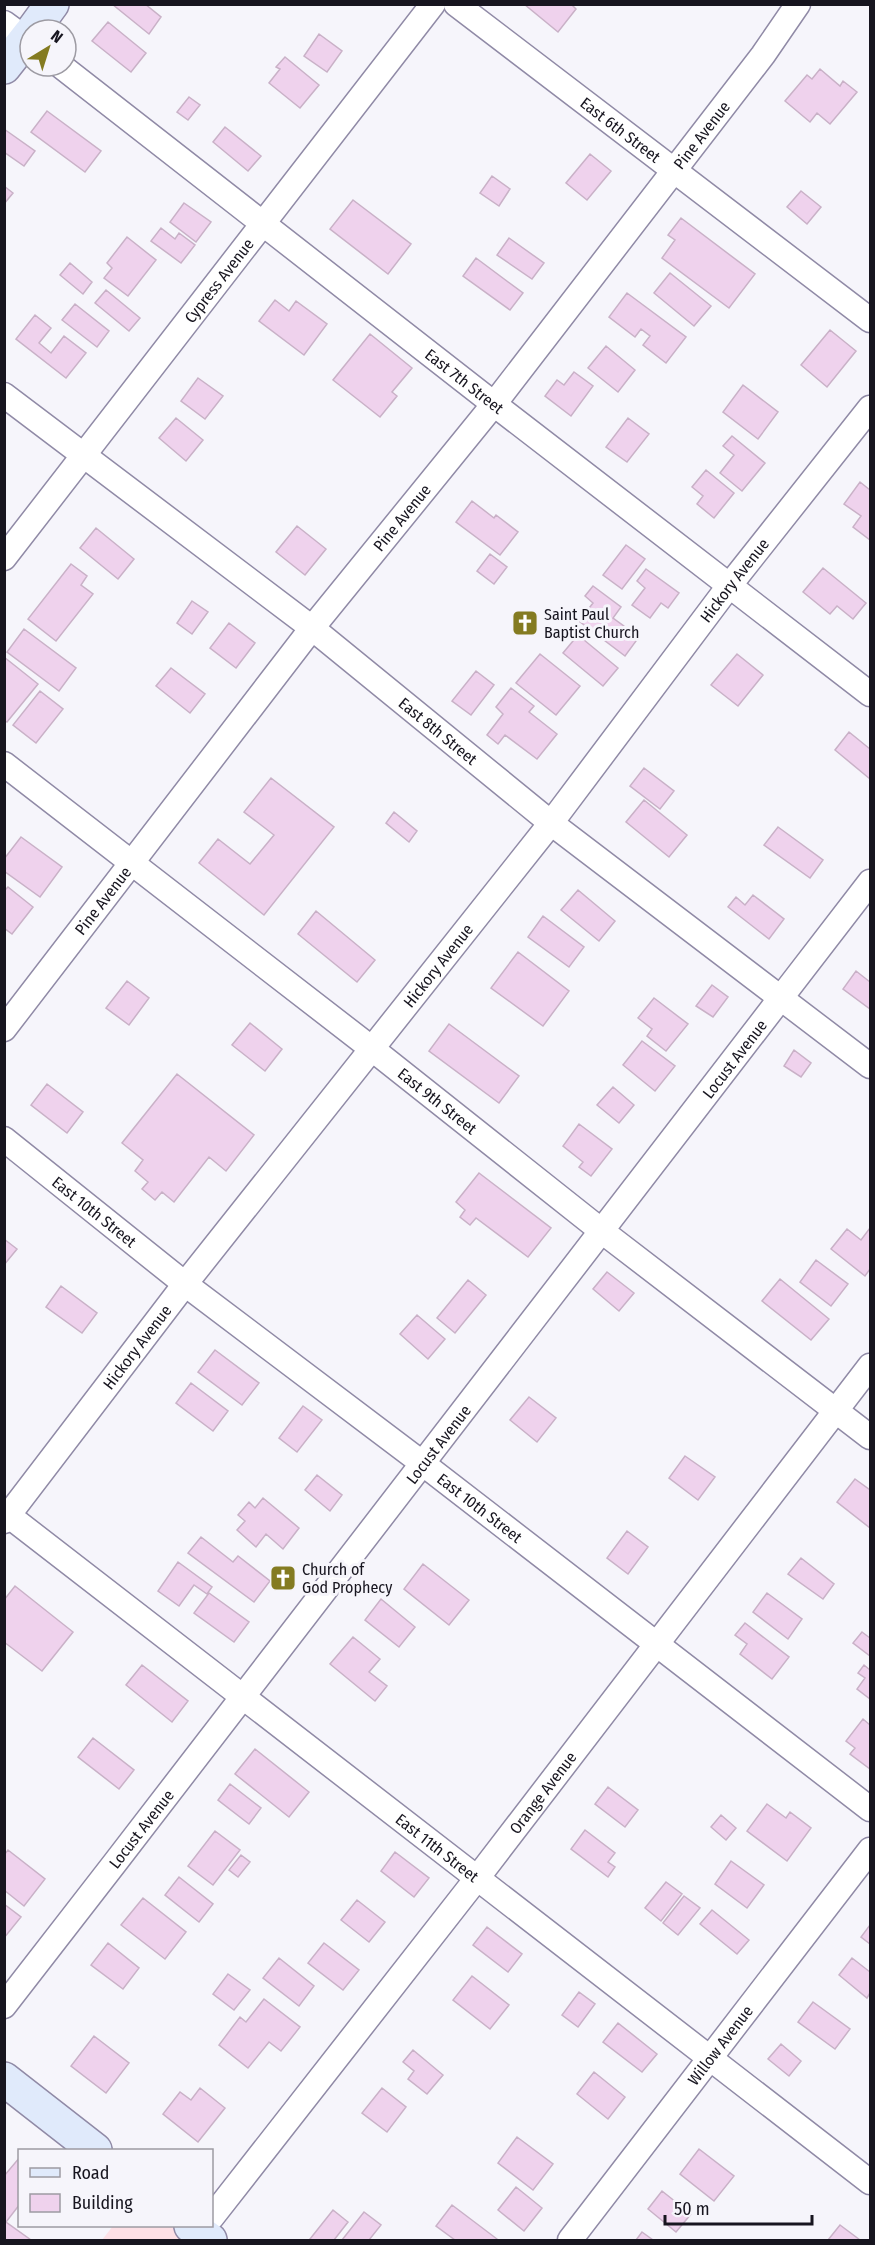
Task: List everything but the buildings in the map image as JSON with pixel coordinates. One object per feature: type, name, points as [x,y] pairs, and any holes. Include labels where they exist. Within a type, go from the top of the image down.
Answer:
[{"type":"main road","points":[[39,18],[52,4]]},
{"type":"main road","points":[[4,67],[18,44]]},
{"type":"main road","points":[[4,2079],[92,2149]]},
{"type":"street","name":"Cypress Avenue","points":[[4,558],[433,4]]},
{"type":"street","name":"East 6th Street","points":[[456,4],[870,321]]},
{"type":"street","name":"Pine Avenue","points":[[4,1029],[312,628],[494,404],[763,55],[798,4]]},
{"type":"street","name":"East 7th Street","points":[[76,78],[870,694]]},
{"type":"street","name":"East 8th Street","points":[[4,395],[312,628],[550,823],[870,1066]]},
{"type":"street","name":"Hickory Avenue","points":[[6,1516],[185,1284],[550,823],[729,586],[870,408]]},
{"type":"street","name":"East 9th Street","points":[[4,764],[371,1048],[603,1232],[870,1437]]},
{"type":"street","name":"Locust Avenue","points":[[4,2006],[603,1232],[870,882]]},
{"type":"street","name":"East 10th Street","points":[[4,1139],[185,1284],[422,1463],[870,1809]]},
{"type":"street","name":"Orange Avenue","points":[[213,2215],[478,1877],[870,1366]]},
{"type":"street","name":"East 11th Street","points":[[6,1516],[478,1877],[710,2060],[870,2182]]},
{"type":"street","name":"Willow Avenue","points":[[570,2241],[870,1850]]},
{"type":"shaded area","points":[[112,2227],[173,2227],[192,2240],[102,2240]]},
{"type":"place","name":"Saint Paul Baptist Church","points":[[525,623]]},
{"type":"place","name":"Church of God Prophecy","points":[[283,1578]]}]
